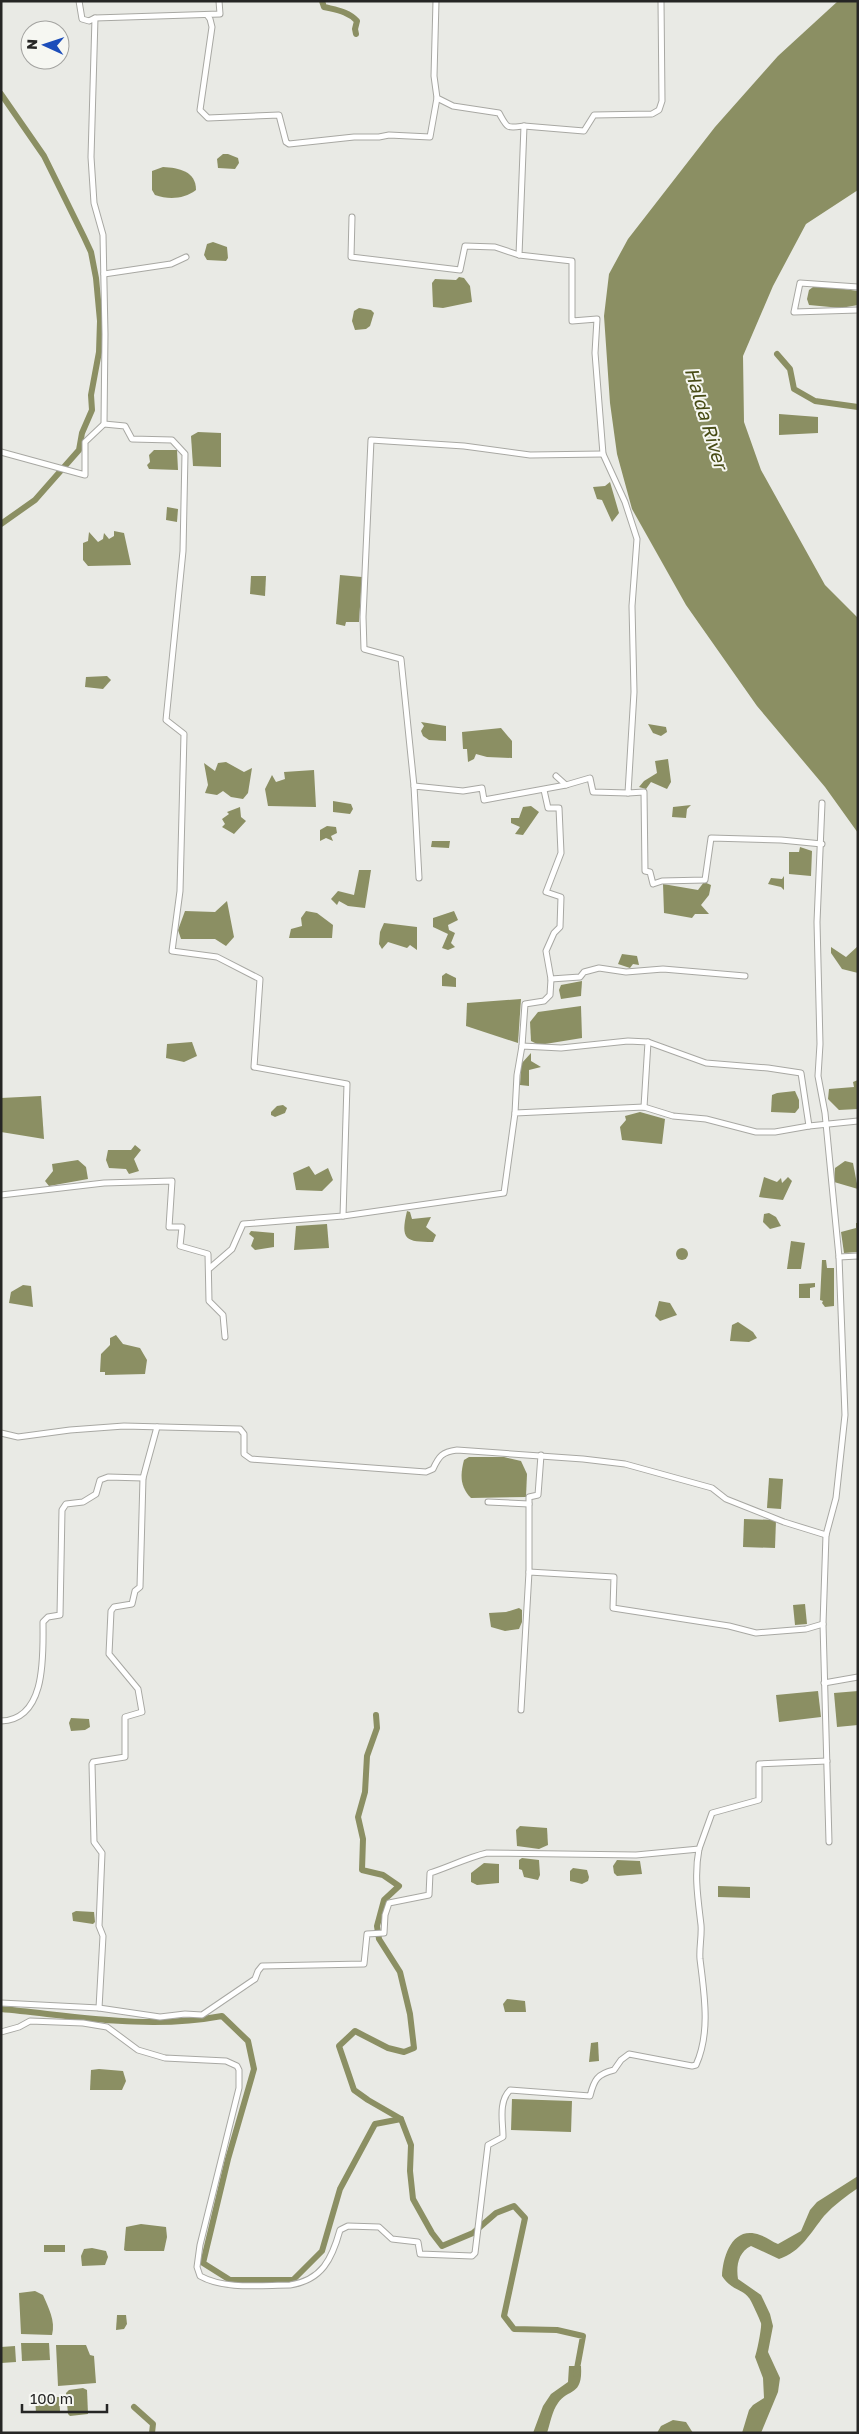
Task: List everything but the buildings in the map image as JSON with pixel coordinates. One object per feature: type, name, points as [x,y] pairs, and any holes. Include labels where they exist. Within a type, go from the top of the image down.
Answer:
[{"type":"street","points":[[79,1],[82,19],[89,21],[95,18],[220,14],[219,1]]},
{"type":"street","points":[[207,15],[212,27],[200,110],[208,118],[279,115],[286,142],[289,144],[354,137],[378,138],[389,135],[430,137],[438,98],[434,76],[436,1]]},
{"type":"street","points":[[438,98],[453,106],[500,113],[505,125],[510,128],[524,126],[584,131],[594,116],[652,114],[659,110],[662,101],[660,1]]},
{"type":"street","points":[[1,452],[85,475],[85,442],[104,424],[103,235],[94,203],[91,158],[95,18]]},
{"type":"street","points":[[519,255],[524,126]]},
{"type":"street","points":[[352,217],[350,256],[460,270],[465,246],[495,247],[519,255],[572,260],[572,321],[597,319],[596,352],[603,454],[625,502],[637,539],[632,606],[634,692],[628,793]]},
{"type":"street","points":[[104,274],[171,264],[186,257]]},
{"type":"street","points":[[858,287],[800,283],[794,312],[858,310]]},
{"type":"street","points":[[104,424],[125,426],[132,439],[172,440],[185,454],[183,551],[166,720],[184,734],[180,891],[172,951],[217,958],[260,979],[254,1067],[347,1084],[343,1216]]},
{"type":"street","points":[[419,878],[414,786],[401,659],[364,650],[363,617],[371,440],[464,446],[530,456],[603,454]]},
{"type":"street","points":[[556,776],[566,785]]},
{"type":"street","points":[[414,786],[463,791],[482,788],[484,800],[544,790],[590,778],[593,792],[644,792],[645,870],[650,872],[653,884],[662,881],[705,880],[712,838],[781,840],[822,844]]},
{"type":"street","points":[[210,1268],[232,1249],[243,1224],[343,1216],[504,1192],[515,1113],[525,1004],[544,1001],[550,995],[551,979],[546,951],[554,933],[560,927],[561,897],[546,892],[561,853],[559,808],[548,808],[544,790]]},
{"type":"street","points":[[822,803],[818,922],[820,1044],[818,1076],[826,1125],[838,1257],[846,1415],[836,1498],[826,1535],[823,1624],[829,1842]]},
{"type":"street","points":[[551,979],[580,977],[584,972],[599,968],[626,972],[664,969],[746,976]]},
{"type":"street","points":[[522,1046],[562,1048],[628,1041],[648,1042],[706,1064],[768,1068],[801,1073],[810,1126]]},
{"type":"street","points":[[644,1107],[648,1042]]},
{"type":"street","points":[[515,1113],[644,1107],[673,1116],[706,1119],[756,1132],[789,1131],[810,1126],[858,1121]]},
{"type":"street","points":[[1,1195],[104,1183],[172,1181],[169,1227],[182,1227],[180,1246],[208,1254],[210,1268],[208,1301],[223,1315],[225,1336]]},
{"type":"street","points":[[838,1257],[858,1256]]},
{"type":"street","points":[[99,2008],[103,1936],[99,1926],[102,1853],[94,1842],[92,1764],[93,1762],[124,1757],[125,1717],[142,1712],[138,1689],[109,1654],[112,1609],[132,1604],[135,1591],[140,1587],[143,1478],[157,1427]]},
{"type":"street","points":[[1,1433],[18,1437],[96,1428],[240,1429],[244,1432],[244,1452],[248,1458],[426,1472],[433,1469],[440,1455],[457,1450],[541,1455],[625,1464],[661,1472],[712,1488],[726,1499],[826,1535]]},
{"type":"street","points":[[521,1710],[529,1572],[529,1497],[538,1495],[541,1455]]},
{"type":"street","points":[[1,1721],[18,1718],[30,1704],[38,1689],[42,1675],[43,1622],[48,1617],[60,1615],[62,1510],[66,1504],[83,1502],[96,1494],[100,1480],[108,1478],[143,1478]]},
{"type":"street","points":[[488,1502],[529,1504]]},
{"type":"street","points":[[529,1572],[614,1577],[613,1608],[729,1626],[756,1633],[806,1628],[823,1624]]},
{"type":"street","points":[[824,1682],[858,1677]]},
{"type":"street","points":[[1,2032],[19,2028],[30,2020],[83,2023],[107,2027],[138,2050],[165,2058],[226,2061],[237,2066],[240,2088],[200,2245],[197,2266],[200,2276],[207,2280],[225,2284],[300,2284],[322,2269],[334,2254],[340,2230],[348,2226],[379,2227],[392,2239],[418,2242],[420,2254],[472,2256],[475,2253],[488,2145],[503,2138],[502,2104],[510,2090],[590,2096],[594,2080],[603,2073],[614,2070],[629,2054],[692,2066],[696,2065],[700,2057],[704,2026],[705,1993],[700,1958],[701,1927],[695,1877],[699,1849],[712,1813],[759,1800],[759,1764],[827,1762]]},
{"type":"street","points":[[1,2003],[99,2008],[160,2017],[185,2014],[202,2016],[255,1979],[262,1966],[364,1964],[367,1934],[384,1933],[385,1915],[389,1904],[429,1895],[430,1873],[448,1867],[464,1858],[486,1852],[636,1855],[699,1849]]},
{"type":"water","name":"Halda River","points":[[838,1],[858,1],[858,190],[806,224],[773,286],[743,356],[744,422],[761,470],[825,585],[858,618],[858,833],[825,787],[757,706],[686,605],[632,509],[617,454],[610,403],[604,316],[609,274],[628,239],[715,127],[778,56]]},
{"type":"water","points":[[223,154],[238,158],[239,163],[235,169],[218,168],[217,159]]},
{"type":"water","points":[[163,167],[175,168],[186,172],[193,179],[196,190],[176,198],[155,195],[152,190],[152,171]]},
{"type":"water","points":[[213,242],[227,247],[228,258],[226,261],[207,260],[204,255],[207,244]]},
{"type":"water","points":[[459,277],[464,278],[470,286],[472,302],[443,308],[433,307],[432,283],[435,279],[456,280]]},
{"type":"water","points":[[823,286],[858,291],[858,305],[841,308],[809,305],[807,299],[809,290],[813,287]]},
{"type":"water","points":[[359,308],[371,310],[374,313],[370,326],[366,329],[355,330],[352,321],[354,311]]},
{"type":"water","points":[[779,414],[818,417],[818,433],[779,435]]},
{"type":"water","points":[[198,432],[221,433],[221,467],[193,466],[191,436]]},
{"type":"water","points":[[154,450],[177,450],[178,470],[149,469],[147,465],[150,462],[149,455]]},
{"type":"water","points":[[610,482],[619,513],[612,522],[602,500],[597,499],[593,487],[605,486]]},
{"type":"water","points":[[167,507],[178,509],[177,522],[166,520]]},
{"type":"water","points":[[114,531],[124,533],[131,565],[88,566],[83,560],[83,543],[88,541],[89,532],[98,542],[103,539],[104,533],[109,539],[114,536]]},
{"type":"water","points":[[340,575],[362,577],[359,622],[346,622],[345,626],[336,624]]},
{"type":"water","points":[[251,576],[266,576],[265,596],[250,594]]},
{"type":"water","points":[[107,676],[111,680],[103,689],[85,687],[86,677]]},
{"type":"water","points":[[421,722],[446,726],[446,741],[429,740],[423,736],[421,731],[424,726]]},
{"type":"water","points":[[648,724],[666,727],[667,732],[661,736],[653,733]]},
{"type":"water","points":[[501,728],[512,741],[512,758],[487,757],[476,754],[474,759],[468,762],[467,749],[463,749],[462,732]]},
{"type":"water","points":[[668,759],[671,782],[667,789],[651,782],[646,789],[639,787],[644,781],[657,773],[655,761]]},
{"type":"water","points":[[226,762],[244,772],[252,768],[248,793],[243,799],[231,797],[223,791],[217,795],[205,793],[208,785],[204,763],[215,771],[218,763]]},
{"type":"water","points":[[314,770],[316,807],[268,806],[265,789],[272,775],[276,782],[285,779],[284,772]]},
{"type":"water","points":[[333,801],[351,804],[353,809],[350,814],[333,812]]},
{"type":"water","points":[[691,805],[687,809],[686,818],[672,817],[673,807]]},
{"type":"water","points":[[531,806],[539,812],[523,835],[515,834],[520,827],[511,823],[511,818],[519,818],[523,807]]},
{"type":"water","points":[[240,807],[241,817],[246,821],[234,834],[222,827],[225,824],[222,819],[229,814],[227,812]]},
{"type":"water","points":[[327,826],[336,827],[337,833],[331,836],[333,841],[326,838],[320,841],[320,830]]},
{"type":"water","points":[[432,841],[450,841],[449,848],[431,847]]},
{"type":"water","points":[[800,847],[812,851],[811,876],[789,874],[789,852],[799,852]]},
{"type":"water","points":[[359,870],[371,870],[365,908],[348,906],[339,901],[337,905],[331,899],[338,891],[354,895]]},
{"type":"water","points":[[784,876],[784,890],[781,887],[768,884],[771,878],[782,879]]},
{"type":"water","points":[[704,882],[711,885],[709,895],[701,905],[709,914],[695,914],[692,918],[664,913],[663,884],[698,890]]},
{"type":"water","points":[[227,901],[234,937],[226,946],[215,939],[181,939],[178,930],[185,911],[215,912]]},
{"type":"water","points":[[306,911],[317,913],[333,925],[332,938],[289,938],[291,929],[302,926],[301,918]]},
{"type":"water","points":[[454,911],[458,920],[448,925],[449,930],[455,933],[451,943],[455,947],[448,950],[442,948],[448,934],[433,927],[433,918]]},
{"type":"water","points":[[384,923],[417,927],[417,950],[410,945],[407,948],[388,942],[382,949],[379,944],[380,932]]},
{"type":"water","points":[[858,946],[858,973],[842,969],[831,953],[831,947],[846,957]]},
{"type":"water","points":[[622,954],[637,956],[639,965],[633,964],[630,968],[618,964]]},
{"type":"water","points":[[446,973],[456,978],[456,987],[442,986],[442,976]]},
{"type":"water","points":[[582,981],[581,996],[561,999],[559,990],[561,985]]},
{"type":"water","points":[[521,999],[518,1043],[466,1026],[467,1003]]},
{"type":"water","points":[[581,1006],[582,1038],[539,1045],[531,1041],[530,1022],[538,1012]]},
{"type":"water","points":[[192,1042],[197,1056],[184,1062],[166,1058],[167,1044]]},
{"type":"water","points":[[531,1053],[531,1061],[541,1067],[529,1070],[529,1086],[520,1085],[521,1064]]},
{"type":"water","points":[[858,1080],[858,1109],[839,1110],[828,1099],[829,1089],[854,1087],[853,1082]]},
{"type":"water","points":[[795,1091],[799,1100],[799,1108],[795,1113],[771,1112],[772,1095]]},
{"type":"water","points":[[41,1096],[44,1139],[1,1132],[1,1098]]},
{"type":"water","points":[[283,1105],[287,1108],[285,1113],[275,1117],[271,1115],[271,1112],[277,1106]]},
{"type":"water","points":[[640,1112],[665,1119],[662,1144],[622,1140],[620,1127],[626,1120],[625,1116]]},
{"type":"water","points":[[135,1145],[141,1150],[134,1159],[139,1171],[129,1174],[126,1169],[109,1168],[106,1160],[108,1150],[131,1150]]},
{"type":"water","points":[[78,1160],[86,1167],[88,1179],[49,1186],[45,1181],[53,1171],[52,1164]]},
{"type":"water","points":[[845,1161],[853,1163],[858,1189],[834,1182],[835,1168]]},
{"type":"water","points":[[309,1166],[315,1175],[328,1168],[333,1180],[322,1191],[296,1190],[293,1173]]},
{"type":"water","points":[[764,1177],[777,1182],[781,1178],[782,1183],[788,1177],[792,1181],[783,1200],[759,1197]]},
{"type":"water","points":[[407,1211],[410,1212],[412,1219],[431,1217],[426,1227],[436,1235],[433,1242],[411,1240],[407,1237],[404,1228]]},
{"type":"water","points":[[769,1213],[776,1217],[781,1226],[770,1229],[763,1222],[764,1214]]},
{"type":"water","points":[[856,1223],[858,1223],[858,1252],[844,1253],[841,1232],[856,1228]]},
{"type":"water","points":[[327,1224],[329,1248],[294,1250],[296,1226]]},
{"type":"water","points":[[251,1231],[274,1233],[274,1247],[255,1250],[251,1246],[254,1238],[249,1234]]},
{"type":"water","points":[[791,1241],[805,1243],[801,1269],[787,1269]]},
{"type":"water","points":[[682,1248],[688,1254],[682,1260],[676,1254]]},
{"type":"water","points":[[822,1260],[826,1260],[827,1268],[834,1268],[834,1306],[825,1307],[822,1303],[823,1301],[820,1300]]},
{"type":"water","points":[[815,1283],[815,1287],[810,1288],[810,1298],[799,1298],[799,1284]]},
{"type":"water","points":[[23,1285],[31,1286],[33,1307],[9,1303],[11,1292]]},
{"type":"water","points":[[659,1301],[670,1303],[677,1315],[660,1321],[655,1316]]},
{"type":"water","points":[[738,1322],[753,1332],[757,1338],[749,1342],[730,1341],[732,1325]]},
{"type":"water","points":[[116,1335],[123,1344],[140,1348],[147,1360],[145,1374],[105,1375],[105,1372],[100,1372],[101,1354],[110,1345],[110,1338]]},
{"type":"water","points":[[469,1457],[504,1457],[521,1461],[527,1474],[526,1497],[471,1498],[465,1490],[462,1476],[464,1460]]},
{"type":"water","points":[[769,1478],[783,1479],[781,1509],[767,1508]]},
{"type":"water","points":[[744,1519],[776,1520],[775,1548],[743,1547]]},
{"type":"water","points":[[805,1604],[807,1624],[795,1625],[793,1605]]},
{"type":"water","points":[[519,1608],[522,1610],[522,1622],[519,1629],[505,1631],[491,1627],[489,1613],[506,1612]]},
{"type":"water","points":[[818,1691],[821,1717],[779,1722],[776,1695]]},
{"type":"water","points":[[858,1691],[858,1725],[837,1727],[834,1693]]},
{"type":"water","points":[[71,1718],[89,1719],[90,1727],[85,1730],[71,1731],[69,1723]]},
{"type":"water","points":[[520,1826],[547,1828],[548,1845],[539,1849],[517,1846],[516,1830]]},
{"type":"water","points":[[522,1858],[539,1860],[540,1875],[538,1880],[524,1877],[522,1870],[519,1869],[519,1860]]},
{"type":"water","points":[[617,1860],[640,1861],[642,1874],[617,1876],[614,1873],[613,1866]]},
{"type":"water","points":[[484,1863],[499,1864],[499,1883],[477,1885],[471,1882],[471,1873]]},
{"type":"water","points":[[573,1868],[587,1870],[588,1881],[582,1884],[570,1881],[570,1871]]},
{"type":"water","points":[[718,1886],[750,1887],[750,1898],[718,1897]]},
{"type":"water","points":[[76,1911],[94,1912],[95,1922],[93,1924],[73,1921],[72,1913]]},
{"type":"water","points":[[507,1999],[525,2001],[526,2012],[505,2012],[503,2004]]},
{"type":"water","points":[[598,2042],[599,2061],[589,2062],[591,2043]]},
{"type":"water","points":[[91,2070],[123,2071],[126,2081],[122,2090],[90,2090]]},
{"type":"water","points":[[512,2099],[572,2101],[571,2132],[511,2130]]},
{"type":"water","points":[[858,2176],[858,2188],[828,2212],[805,2241],[793,2252],[779,2259],[751,2246],[743,2252],[739,2260],[738,2279],[761,2295],[770,2314],[773,2326],[768,2352],[780,2378],[778,2392],[761,2433],[742,2433],[749,2410],[764,2398],[763,2378],[755,2357],[761,2323],[747,2295],[733,2287],[722,2276],[727,2251],[736,2238],[743,2234],[760,2235],[778,2244],[801,2231],[810,2210],[817,2202]]},
{"type":"water","points":[[141,2224],[166,2227],[167,2237],[164,2251],[124,2250],[126,2227]]},
{"type":"water","points":[[44,2245],[65,2245],[65,2252],[44,2252]]},
{"type":"water","points":[[92,2248],[106,2251],[108,2257],[105,2265],[82,2266],[81,2256],[84,2249]]},
{"type":"water","points":[[35,2291],[43,2295],[49,2309],[53,2325],[52,2335],[21,2334],[19,2293]]},
{"type":"water","points":[[117,2315],[126,2315],[127,2324],[124,2329],[116,2330]]},
{"type":"water","points":[[21,2343],[49,2343],[50,2360],[22,2361]]},
{"type":"water","points":[[56,2345],[86,2345],[90,2355],[94,2356],[96,2383],[58,2386]]},
{"type":"water","points":[[15,2346],[16,2362],[1,2363],[1,2347]]},
{"type":"water","points":[[569,2366],[581,2366],[580,2383],[574,2390],[562,2398],[556,2406],[547,2433],[533,2433],[543,2406],[551,2394],[568,2382]]},
{"type":"water","points":[[83,2388],[87,2390],[88,2414],[70,2416],[68,2414],[66,2393],[69,2390]]},
{"type":"water","points":[[35,2397],[59,2397],[60,2411],[36,2413]]},
{"type":"water","points":[[673,2420],[686,2422],[693,2433],[657,2433],[661,2426]]},
{"type":"waterway","points":[[322,1],[324,7],[346,13],[357,21],[356,34]]},
{"type":"waterway","points":[[1,94],[44,156],[91,252],[96,278],[100,321],[99,352],[91,395],[92,410],[82,433],[79,450],[35,500],[1,524]]},
{"type":"waterway","points":[[777,354],[790,369],[794,389],[815,401],[858,407]]},
{"type":"waterway","points":[[376,1715],[377,1728],[367,1756],[365,1792],[358,1817],[363,1839],[362,1870],[383,1875],[399,1886],[384,1900],[377,1926],[379,1939],[400,1972],[410,2014],[414,2048],[404,2052],[388,2048],[355,2031],[339,2046],[354,2090],[401,2119],[411,2145],[410,2171],[413,2199],[432,2233],[442,2246],[473,2233],[496,2213],[514,2206],[525,2218],[504,2316],[514,2329],[557,2330],[583,2336],[576,2374]]},
{"type":"waterway","points":[[1,2009],[139,2022],[167,2022],[222,2016],[248,2041],[254,2069],[228,2159],[203,2263],[230,2280],[293,2280],[322,2251],[340,2189],[375,2124],[401,2119]]},
{"type":"waterway","points":[[134,2407],[153,2424],[152,2433]]}]
